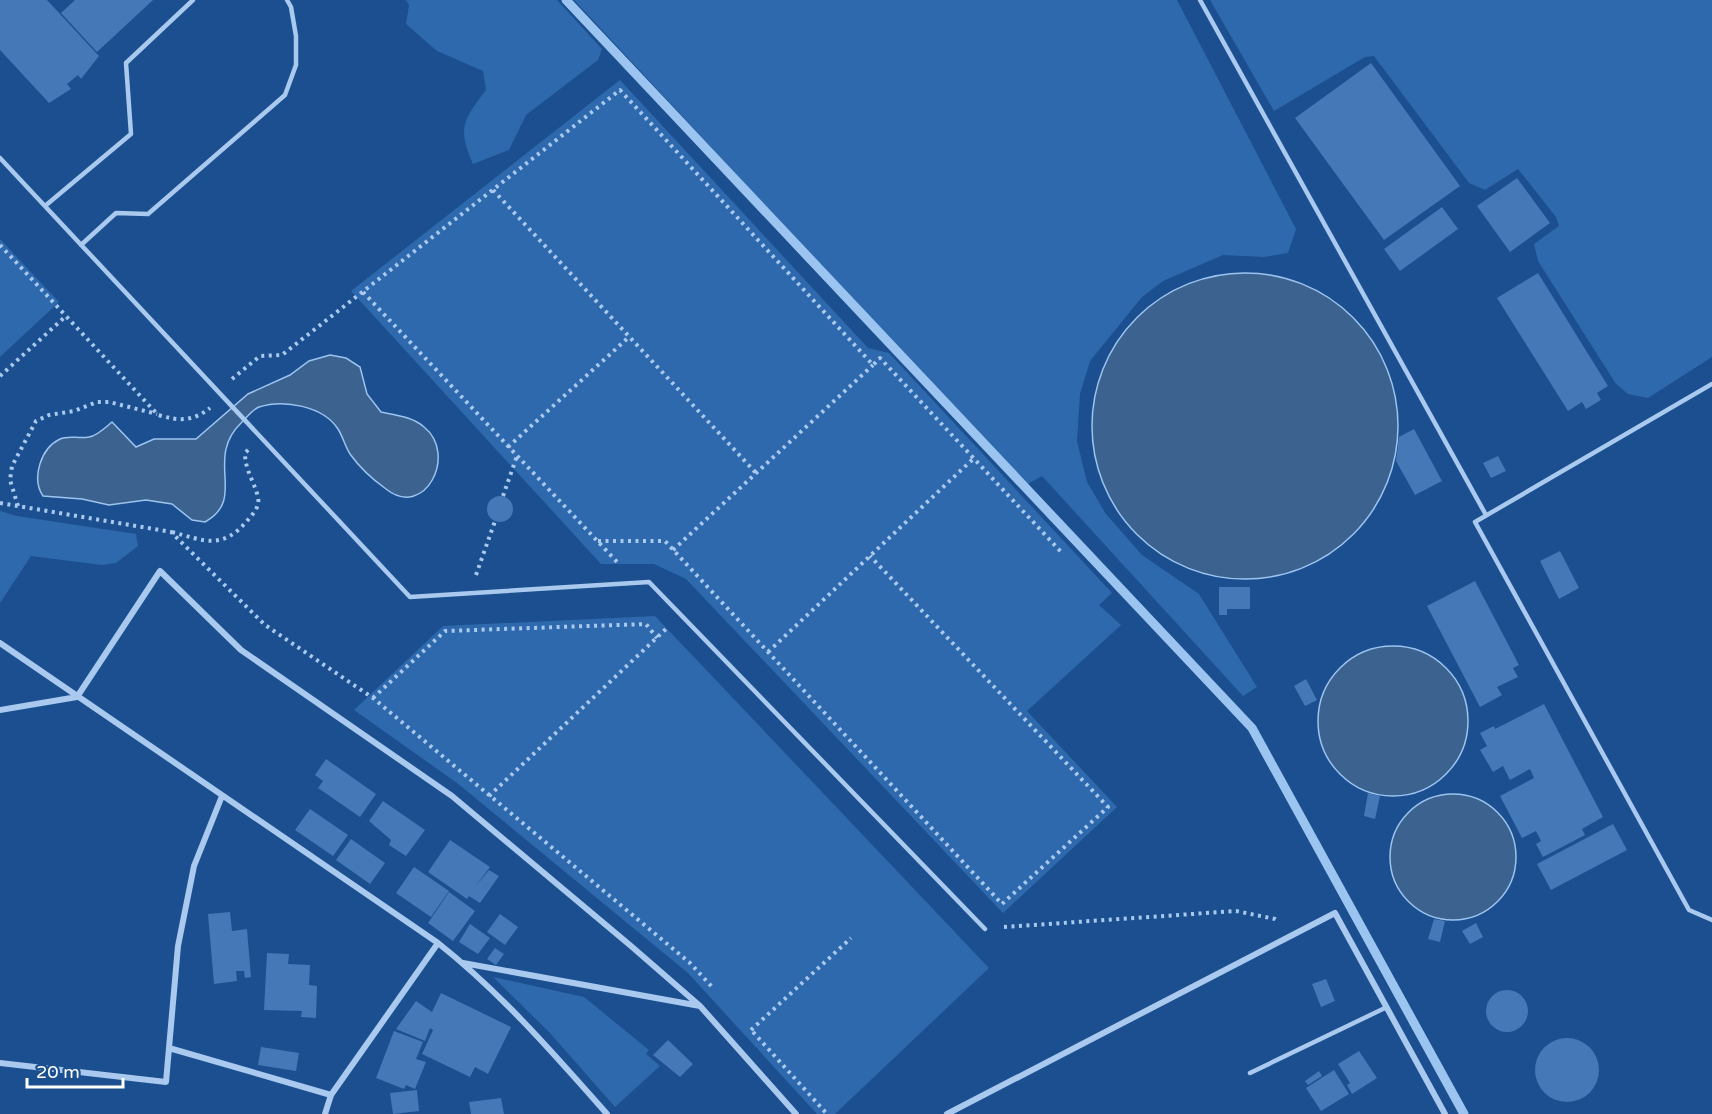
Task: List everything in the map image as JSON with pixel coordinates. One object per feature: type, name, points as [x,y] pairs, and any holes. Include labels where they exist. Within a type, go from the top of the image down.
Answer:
[{"type":"street","points":[[0,710],[77,697],[160,571],[241,650],[452,796],[700,1006],[796,1114]]},
{"type":"street","points":[[0,643],[438,943],[538,1036],[607,1114]]},
{"type":"street","points":[[0,1063],[166,1082],[178,946],[194,866],[222,796]]},
{"type":"street","points":[[947,1114],[1335,913],[1445,1114]]},
{"type":"street","points":[[325,1114],[331,1095],[438,943]]},
{"type":"street","points":[[462,963],[700,1006]]},
{"type":"street","points":[[169,1048],[331,1095]]},
{"type":"lane","points":[[45,206],[131,134],[126,63],[193,0]]},
{"type":"lane","points":[[81,245],[116,213],[148,214],[285,95],[296,65],[296,36],[291,7],[287,0]]},
{"type":"lane","points":[[1200,0],[1486,515]]},
{"type":"lane","points":[[0,158],[410,597],[649,582],[985,929]]},
{"type":"lane","points":[[1712,384],[1475,522],[1689,910],[1712,920]]},
{"type":"lane","points":[[1250,1073],[1387,1007]]},
{"type":"path","points":[[218,391],[260,356],[282,355],[620,90],[873,364]]},
{"type":"path","points":[[493,190],[756,473]]},
{"type":"path","points":[[0,245],[158,415]]},
{"type":"path","points":[[363,292],[636,583]]},
{"type":"path","points":[[0,376],[66,315]]},
{"type":"path","points":[[508,447],[629,337]]},
{"type":"path","points":[[673,550],[880,358],[1062,554]]},
{"type":"path","points":[[18,506],[10,480],[12,466],[36,421],[49,415],[75,411],[97,402],[110,402],[175,420],[196,418],[224,397]]},
{"type":"path","points":[[171,532],[204,540],[226,540],[235,536],[256,511],[258,499],[245,466],[245,453],[260,436]]},
{"type":"path","points":[[503,496],[517,456]]},
{"type":"path","points":[[768,652],[974,458]]},
{"type":"path","points":[[470,593],[495,521]]},
{"type":"path","points":[[598,541],[665,541],[1002,904],[1108,807],[870,556]]},
{"type":"path","points":[[489,796],[681,615]]},
{"type":"path","points":[[373,698],[445,632],[646,624],[657,638]]},
{"type":"path","points":[[985,929],[1236,911],[1275,919],[1293,935]]},
{"type":"path","points":[[751,1030],[850,938]]},
{"type":"shaded area","points":[[406,0],[557,0],[602,49],[598,60],[526,115],[509,150],[473,164],[464,133],[472,109],[486,90],[483,71],[437,51],[406,24],[409,5]]},
{"type":"shaded area","points":[[574,0],[1177,0],[1296,229],[1288,253],[1264,257],[1223,255],[1163,281],[1142,297],[1090,361],[1080,394],[1077,441],[1087,482],[1106,514],[1142,555],[1199,594],[1257,687],[1243,696],[1042,476],[1026,485]]},
{"type":"shaded area","points":[[1210,0],[1712,0],[1712,357],[1648,398],[1628,394],[1616,384],[1538,261],[1534,244],[1559,226],[1556,217],[1518,169],[1485,190],[1469,183],[1374,56],[1365,57],[1274,111]]},
{"type":"shaded area","points":[[620,80],[868,348],[889,353],[1112,593],[1099,605],[1121,625],[1027,711],[1117,807],[1003,913],[686,579],[654,564],[601,564],[351,291]]},
{"type":"shaded area","points":[[0,239],[59,302],[0,357]]},
{"type":"shaded area","points":[[1245,273],[1275,276],[1303,285],[1330,299],[1353,318],[1372,341],[1386,368],[1395,396],[1398,426],[1395,456],[1386,484],[1372,511],[1353,534],[1330,553],[1303,567],[1275,576],[1245,579],[1215,576],[1187,567],[1160,553],[1137,534],[1118,511],[1104,484],[1095,456],[1092,426],[1095,396],[1104,368],[1118,341],[1137,318],[1160,299],[1187,285],[1215,276]]},
{"type":"shaded area","points":[[330,355],[346,358],[360,367],[367,394],[381,412],[415,421],[424,427],[434,439],[438,452],[437,467],[432,480],[424,490],[413,496],[400,496],[386,489],[366,473],[354,459],[338,429],[331,421],[302,406],[280,404],[255,409],[231,436],[224,464],[223,501],[217,512],[205,522],[192,520],[172,504],[146,500],[109,505],[82,499],[43,496],[38,481],[40,464],[48,449],[60,439],[92,436],[112,422],[136,447],[154,439],[196,439],[248,394],[290,375],[309,361]]},
{"type":"shaded area","points":[[0,511],[17,516],[136,534],[138,546],[116,563],[102,565],[31,556],[0,603]]},
{"type":"shaded area","points":[[655,616],[989,968],[835,1114],[817,1114],[688,973],[457,783],[354,710],[443,626]]},
{"type":"shaded area","points":[[1393,646],[1422,652],[1446,668],[1462,692],[1468,721],[1462,750],[1446,774],[1422,790],[1393,796],[1364,790],[1340,774],[1324,750],[1318,721],[1324,692],[1340,668],[1364,652]]},
{"type":"shaded area","points":[[1453,794],[1477,799],[1498,812],[1511,833],[1516,857],[1511,881],[1498,902],[1477,915],[1453,920],[1429,915],[1408,902],[1395,881],[1390,857],[1395,833],[1408,812],[1429,799]]},
{"type":"shaded area","points":[[493,977],[584,997],[649,1050],[646,1054],[660,1066],[615,1107],[549,1032]]},
{"type":"building","points":[[0,0],[47,0],[99,56],[81,79],[78,75],[67,84],[71,89],[49,103],[0,50]]},
{"type":"building","points":[[75,0],[153,0],[97,52],[61,13]]},
{"type":"building","points":[[1371,63],[1460,186],[1384,240],[1295,118]]},
{"type":"building","points":[[1517,178],[1550,223],[1510,252],[1477,206]]},
{"type":"building","points":[[1442,207],[1458,229],[1400,271],[1384,249]]},
{"type":"building","points":[[1538,273],[1608,386],[1597,393],[1601,400],[1586,409],[1582,402],[1568,411],[1497,298]]},
{"type":"building","points":[[1414,429],[1442,481],[1415,495],[1396,461],[1399,437]]},
{"type":"building","points":[[1498,456],[1506,471],[1491,478],[1483,463]]},
{"type":"building","points":[[500,496],[510,499],[513,509],[510,519],[500,522],[490,519],[487,509],[490,499]]},
{"type":"building","points":[[1560,551],[1579,588],[1559,599],[1540,561]]},
{"type":"building","points":[[1475,581],[1519,665],[1513,668],[1518,677],[1497,687],[1502,695],[1480,707],[1427,606]]},
{"type":"building","points":[[1219,587],[1250,587],[1250,609],[1227,609],[1227,615],[1219,615]]},
{"type":"building","points":[[1306,679],[1317,700],[1305,706],[1294,686]]},
{"type":"building","points":[[1544,704],[1603,817],[1582,829],[1585,835],[1543,857],[1536,844],[1541,841],[1536,831],[1522,838],[1500,796],[1534,778],[1530,769],[1510,780],[1503,766],[1493,772],[1480,750],[1487,746],[1480,733],[1494,726],[1495,729]]},
{"type":"building","points":[[326,759],[376,794],[360,817],[318,788],[323,781],[315,775]]},
{"type":"building","points":[[1368,793],[1380,796],[1375,819],[1364,816]]},
{"type":"building","points":[[383,801],[425,830],[406,856],[389,845],[391,840],[369,821]]},
{"type":"building","points":[[310,809],[348,835],[333,856],[295,830]]},
{"type":"building","points":[[1613,824],[1627,850],[1551,890],[1537,864]]},
{"type":"building","points":[[351,839],[385,863],[370,884],[336,860]]},
{"type":"building","points":[[450,840],[490,867],[475,887],[489,870],[499,876],[480,903],[469,896],[467,899],[428,872]]},
{"type":"building","points":[[414,867],[449,891],[431,917],[396,893]]},
{"type":"building","points":[[449,892],[475,911],[453,941],[428,923]]},
{"type":"building","points":[[230,912],[232,931],[247,929],[251,977],[245,978],[244,971],[236,971],[237,981],[214,984],[208,914]]},
{"type":"building","points":[[500,914],[518,927],[505,945],[487,932]]},
{"type":"building","points":[[1434,919],[1445,921],[1440,942],[1428,939]]},
{"type":"building","points":[[1476,923],[1483,937],[1470,944],[1462,931]]},
{"type":"building","points":[[470,924],[490,938],[478,954],[459,942]]},
{"type":"building","points":[[495,948],[504,954],[496,965],[487,959]]},
{"type":"building","points":[[267,953],[289,954],[288,964],[310,965],[309,985],[317,986],[316,1018],[301,1017],[302,1011],[264,1010]]},
{"type":"building","points":[[1326,979],[1335,1001],[1321,1007],[1312,984]]},
{"type":"building","points":[[1507,990],[1522,996],[1528,1011],[1522,1026],[1507,1032],[1492,1026],[1486,1011],[1492,996]]},
{"type":"building","points":[[441,993],[511,1027],[488,1074],[475,1067],[470,1077],[422,1054],[433,1030],[430,1028],[425,1041],[396,1029],[416,1001],[432,1012]]},
{"type":"building","points":[[394,1031],[423,1042],[416,1059],[426,1062],[415,1089],[406,1085],[404,1089],[376,1078]]},
{"type":"building","points":[[1561,1038],[1573,1038],[1590,1047],[1597,1058],[1599,1070],[1597,1082],[1590,1093],[1573,1102],[1561,1102],[1549,1097],[1540,1088],[1535,1076],[1535,1064],[1540,1052],[1549,1043]]},
{"type":"building","points":[[668,1040],[693,1064],[680,1077],[653,1055]]},
{"type":"building","points":[[261,1047],[299,1053],[296,1071],[258,1065]]},
{"type":"building","points":[[1359,1051],[1377,1078],[1352,1094],[1347,1085],[1350,1083],[1338,1064]]},
{"type":"building","points":[[1334,1070],[1349,1094],[1321,1111],[1306,1088]]},
{"type":"building","points":[[1319,1071],[1322,1076],[1308,1085],[1305,1081]]},
{"type":"building","points":[[417,1090],[419,1111],[393,1114],[390,1093]]},
{"type":"building","points":[[501,1098],[504,1114],[471,1114],[469,1102]]},
{"type":"waterway","points":[[566,0],[1252,728],[1464,1114]]}]
